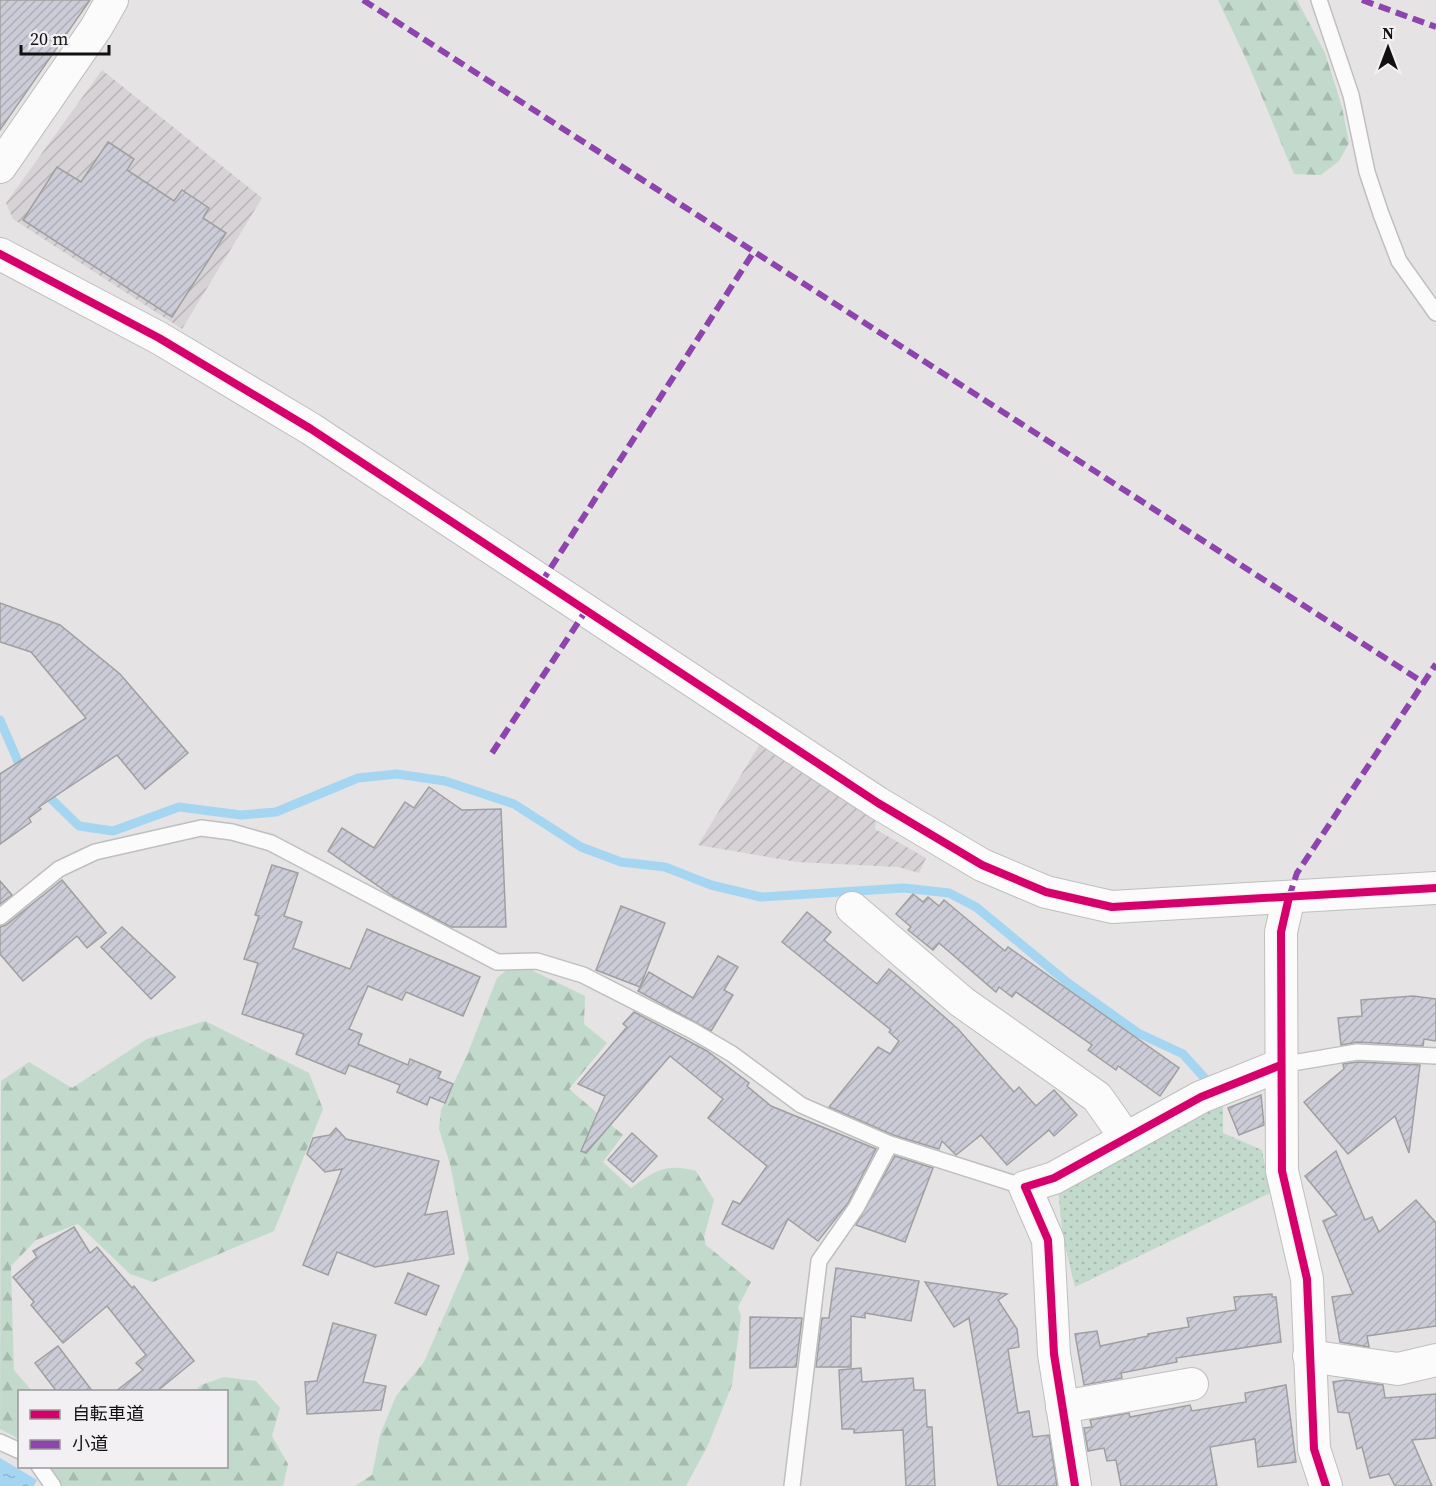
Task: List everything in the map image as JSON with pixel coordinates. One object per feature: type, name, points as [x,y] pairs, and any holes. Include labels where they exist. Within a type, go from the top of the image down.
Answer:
[{"type":"street","points":[[0,167],[112,0]]},
{"type":"street","points":[[0,254],[159,338],[311,429],[868,796],[982,865],[1046,892],[1112,907],[1436,888]]},
{"type":"street","points":[[1289,897],[1281,932],[1281,1065],[1284,1083],[1282,1171],[1307,1279],[1314,1449],[1326,1486]]},
{"type":"street","points":[[852,908],[962,1002],[1097,1097],[1126,1138]]},
{"type":"street","points":[[1075,1486],[1053,1354],[1048,1240],[1025,1187],[1054,1178],[1201,1097],[1281,1065]]},
{"type":"street","points":[[1309,1356],[1398,1369],[1436,1360]]},
{"type":"street","points":[[1062,1407],[1192,1383]]},
{"type":"lane","points":[[1319,0],[1351,95],[1367,172],[1381,214],[1399,261],[1436,313]]},
{"type":"lane","points":[[0,917],[59,869],[95,852],[201,828],[232,832],[271,843],[497,962],[537,961],[583,975],[693,1031],[732,1054],[801,1105],[891,1144],[1025,1187]]},
{"type":"lane","points":[[1281,1065],[1357,1052],[1436,1056]]},
{"type":"lane","points":[[792,1486],[819,1261],[856,1208],[891,1144]]},
{"type":"lane","points":[[0,1442],[18,1450]]},
{"type":"lane","points":[[40,1468],[53,1486]]},
{"type":"shaded area","points":[[102,70],[262,198],[182,329],[13,219],[6,203]]},
{"type":"shaded area","points":[[760,744],[876,819],[875,829],[926,858],[919,873],[898,867],[797,862],[698,845]]},
{"type":"green space","points":[[1218,0],[1297,0],[1325,53],[1342,107],[1349,143],[1339,161],[1321,175],[1294,174],[1247,61]]},
{"type":"green space","points":[[525,967],[585,996],[584,1024],[607,1043],[569,1089],[623,1135],[603,1162],[631,1188],[654,1173],[669,1168],[696,1171],[714,1200],[704,1237],[706,1245],[751,1282],[738,1307],[741,1316],[732,1385],[708,1445],[686,1486],[355,1486],[372,1475],[380,1435],[396,1396],[424,1362],[469,1259],[450,1164],[439,1129],[441,1110],[468,1053],[497,978],[508,969]]},
{"type":"green space","points":[[205,1021],[309,1073],[323,1109],[274,1231],[153,1282],[130,1274],[78,1224],[36,1240],[11,1266],[14,1370],[31,1390],[18,1390],[18,1438],[0,1429],[1,1081],[29,1062],[72,1088],[147,1039]]},
{"type":"green space","points":[[1223,1102],[1223,1133],[1262,1150],[1270,1193],[1075,1287],[1063,1238],[1058,1190]]},
{"type":"green space","points":[[224,1377],[256,1381],[280,1408],[272,1436],[288,1464],[283,1486],[60,1486],[43,1468],[228,1468],[228,1390],[196,1390],[201,1385]]},
{"type":"water","points":[[0,1458],[37,1480],[34,1486],[0,1486]]},
{"type":"building","points":[[0,0],[90,0],[0,130]]},
{"type":"building","points":[[108,142],[134,159],[127,170],[174,201],[182,190],[209,208],[203,218],[226,233],[172,317],[23,220],[57,167],[81,182]]},
{"type":"building","points":[[0,603],[60,625],[120,674],[188,753],[145,789],[117,755],[39,807],[41,809],[29,818],[31,822],[0,844],[0,774],[86,718],[31,652],[0,642]]},
{"type":"building","points":[[429,787],[462,810],[501,809],[506,927],[451,927],[394,897],[328,851],[342,828],[374,848],[405,802],[414,808]]},
{"type":"building","points":[[272,865],[298,873],[284,916],[302,922],[293,948],[350,969],[367,929],[480,977],[463,1016],[406,992],[402,1000],[368,986],[349,1029],[362,1034],[358,1044],[408,1065],[410,1059],[441,1072],[438,1078],[453,1084],[445,1103],[430,1097],[427,1105],[397,1092],[400,1085],[349,1065],[345,1074],[296,1054],[304,1034],[242,1014],[258,963],[244,959],[259,916],[255,915]]},
{"type":"building","points":[[62,880],[106,933],[87,948],[77,936],[23,981],[0,954],[0,927],[6,925]]},
{"type":"building","points":[[0,881],[12,895],[0,904]]},
{"type":"building","points":[[913,894],[923,902],[928,897],[939,906],[944,900],[1005,951],[1008,947],[1179,1068],[1160,1096],[1118,1066],[1116,1070],[1088,1050],[1092,1045],[1016,992],[1012,997],[999,987],[996,992],[939,943],[933,950],[908,930],[911,927],[896,914]]},
{"type":"building","points":[[621,906],[665,923],[640,987],[596,970]]},
{"type":"building","points":[[807,912],[831,932],[824,940],[877,984],[889,969],[908,985],[958,1029],[1014,1092],[1019,1087],[1036,1106],[1054,1090],[1077,1115],[1054,1136],[1049,1130],[1007,1165],[981,1135],[956,1155],[942,1141],[939,1149],[893,1135],[829,1107],[878,1047],[890,1054],[899,1041],[889,1032],[891,1030],[782,942]]},
{"type":"building","points":[[122,927],[175,977],[151,999],[101,947]]},
{"type":"building","points":[[718,956],[738,967],[724,990],[733,995],[711,1031],[638,991],[649,972],[693,998]]},
{"type":"building","points":[[1413,996],[1436,999],[1436,1041],[1424,1039],[1423,1046],[1358,1042],[1341,1045],[1338,1018],[1362,1016],[1361,1000]]},
{"type":"building","points":[[634,1012],[707,1051],[749,1083],[747,1086],[771,1106],[876,1149],[848,1203],[818,1241],[788,1219],[773,1249],[722,1224],[733,1201],[740,1204],[767,1166],[708,1118],[723,1099],[670,1056],[586,1153],[581,1151],[605,1096],[578,1084],[627,1027],[623,1024]]},
{"type":"building","points":[[1358,1062],[1420,1065],[1409,1153],[1395,1116],[1348,1154],[1304,1102],[1344,1069],[1343,1064]]},
{"type":"building","points":[[1261,1095],[1264,1125],[1239,1135],[1228,1108]]},
{"type":"building","points":[[336,1128],[346,1139],[439,1161],[425,1215],[447,1211],[454,1254],[375,1267],[337,1252],[328,1275],[303,1265],[342,1169],[325,1172],[307,1154],[313,1138],[330,1135]]},
{"type":"building","points":[[632,1133],[657,1156],[633,1182],[608,1160]]},
{"type":"building","points":[[1336,1151],[1365,1220],[1372,1217],[1379,1232],[1416,1200],[1436,1223],[1436,1326],[1367,1336],[1369,1347],[1340,1342],[1332,1297],[1353,1294],[1323,1221],[1337,1215],[1305,1176]]},
{"type":"building","points":[[895,1156],[933,1168],[905,1242],[856,1225]]},
{"type":"building","points":[[74,1227],[90,1253],[97,1247],[132,1288],[134,1286],[194,1361],[158,1390],[118,1390],[143,1370],[136,1363],[146,1355],[107,1306],[63,1343],[31,1305],[34,1302],[13,1277],[37,1257],[33,1251]]},
{"type":"building","points":[[836,1268],[919,1281],[911,1321],[865,1313],[865,1318],[851,1316],[851,1367],[816,1367],[822,1318],[829,1318]]},
{"type":"building","points":[[408,1273],[439,1286],[426,1315],[395,1303]]},
{"type":"building","points":[[925,1282],[1007,1294],[998,1300],[1017,1329],[1019,1347],[1008,1349],[1018,1413],[1029,1411],[1033,1437],[1049,1435],[1057,1486],[998,1486],[969,1318],[954,1327]]},
{"type":"building","points":[[1272,1294],[1272,1297],[1276,1297],[1281,1342],[1176,1358],[1177,1362],[1121,1373],[1122,1378],[1084,1385],[1075,1334],[1097,1331],[1100,1346],[1189,1327],[1187,1318],[1236,1310],[1234,1297]]},
{"type":"building","points":[[750,1317],[802,1318],[796,1367],[750,1368]]},
{"type":"building","points":[[333,1323],[376,1335],[363,1382],[386,1386],[381,1410],[307,1414],[305,1382],[317,1381]]},
{"type":"building","points":[[58,1346],[91,1390],[55,1390],[35,1363]]},
{"type":"building","points":[[861,1368],[862,1382],[913,1378],[914,1390],[925,1390],[927,1427],[932,1427],[935,1486],[906,1486],[903,1430],[854,1433],[854,1429],[842,1429],[839,1370]]},
{"type":"building","points":[[1346,1380],[1383,1385],[1385,1398],[1436,1394],[1436,1438],[1412,1440],[1432,1486],[1395,1486],[1389,1474],[1370,1478],[1362,1447],[1357,1449],[1349,1413],[1338,1412],[1333,1382]]},
{"type":"building","points":[[1286,1385],[1296,1462],[1258,1467],[1255,1439],[1210,1447],[1217,1486],[1121,1486],[1116,1460],[1107,1461],[1104,1448],[1088,1451],[1084,1428],[1092,1427],[1090,1420],[1129,1413],[1130,1417],[1190,1405],[1192,1411],[1246,1402],[1245,1393]]},
{"type":"waterway","points":[[0,720],[20,766],[26,772]]},
{"type":"waterway","points":[[43,791],[79,826],[113,831],[179,807],[241,815],[276,812],[358,778],[397,774],[445,781],[514,804],[581,847],[621,862],[665,867],[711,885],[761,897],[904,888],[949,893],[976,907],[1068,983],[1138,1033],[1183,1054],[1209,1083]]},
{"type":"marked path","points":[[363,0],[1424,683]]},
{"type":"marked path","points":[[1362,0],[1436,27]]},
{"type":"marked path","points":[[541,583],[753,253]]},
{"type":"marked path","points":[[492,753],[585,612]]},
{"type":"marked path","points":[[1289,897],[1297,873],[1436,664]]},
{"type":"cycle path","points":[[0,254],[159,338],[311,429],[878,803],[982,865],[1046,892],[1112,907],[1436,888]]},
{"type":"cycle path","points":[[1289,897],[1281,932],[1282,1171],[1307,1279],[1314,1449],[1326,1486]]},
{"type":"cycle path","points":[[1075,1486],[1054,1354],[1048,1240],[1025,1187],[1054,1178],[1201,1097],[1281,1065]]}]
